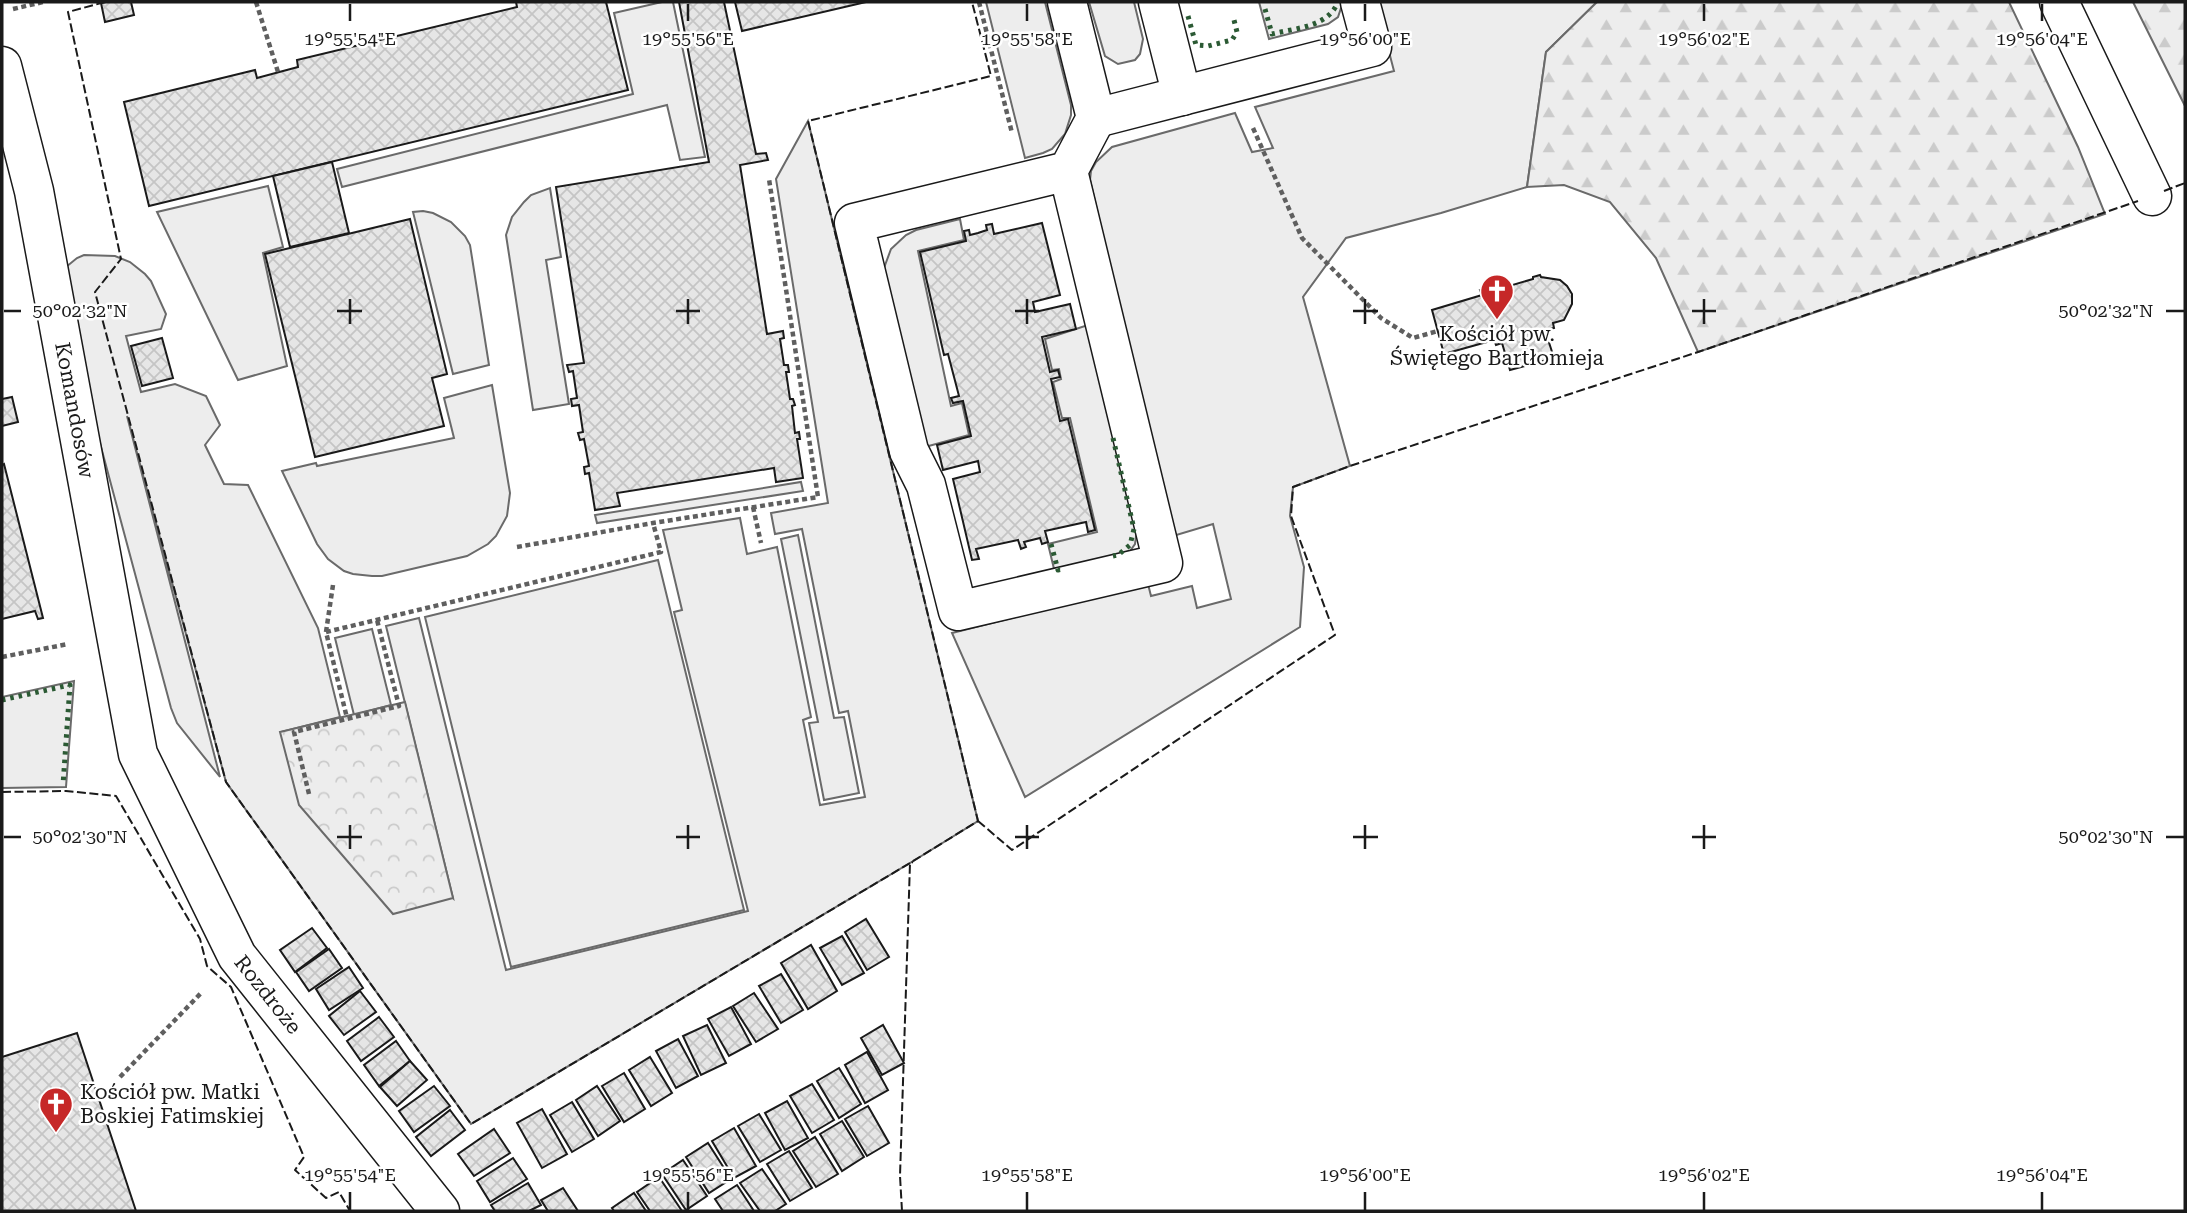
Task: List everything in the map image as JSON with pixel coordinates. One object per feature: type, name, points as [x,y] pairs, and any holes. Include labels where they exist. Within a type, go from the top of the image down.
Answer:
[{"type":"street","points":[[1067,2],[1096,118],[1068,170],[1163,563],[958,611],[926,485],[909,451],[854,223],[1068,170]]},
{"type":"street","points":[[1158,2],[1182,96]]},
{"type":"street","points":[[1096,118],[1372,47],[1360,2]]},
{"type":"street","points":[[2059,2],[2152,196]]},
{"type":"street","name":"Komandosów","points":[[2,66],[34,191],[138,754]]},
{"type":"street","name":"Rozdroże","points":[[138,754],[237,956],[440,1211]]},
{"type":"path","points":[[13,9],[43,2]]},
{"type":"path","points":[[256,2],[278,72]]},
{"type":"path","points":[[979,2],[1024,181]]},
{"type":"path","points":[[1232,83],[1302,238],[1381,318],[1413,338],[1438,331]]},
{"type":"path","points":[[517,547],[818,497],[768,179]]},
{"type":"path","points":[[753,507],[761,543]]},
{"type":"path","points":[[326,632],[661,552],[653,523]]},
{"type":"path","points":[[333,585],[326,632],[347,718]]},
{"type":"path","points":[[309,794],[294,732],[399,706],[377,620]]},
{"type":"path","points":[[2,657],[117,634]]},
{"type":"path","points":[[120,1077],[209,985]]},
{"type":"shaded area","points":[[673,2],[705,157],[680,160],[667,105],[342,187],[337,169],[633,94],[614,13]]},
{"type":"shaded area","points":[[986,2],[1045,2],[1071,105],[1071,115],[1065,134],[1052,149],[1043,153],[1025,158]]},
{"type":"shaded area","points":[[1089,2],[1134,2],[1143,39],[1140,54],[1135,60],[1118,64],[1105,56]]},
{"type":"shaded area","points":[[1259,2],[1343,2],[1338,17],[1328,24],[1269,39]]},
{"type":"shaded area","points":[[1376,2],[1597,2],[1546,52],[1527,187],[1346,238],[1303,297],[1350,466],[1293,487],[1290,516],[1304,567],[1300,627],[1025,797],[952,633],[1148,584],[1151,596],[1192,586],[1197,608],[1231,599],[1213,524],[1173,536],[1090,180],[1091,171],[1096,162],[1112,147],[1235,113],[1252,152],[1273,148],[1255,107],[1394,71]]},
{"type":"shaded area","points":[[808,121],[978,821],[471,1124],[226,782],[127,416],[220,777],[177,723],[60,294],[66,267],[84,255],[115,256],[130,262],[151,281],[166,314],[161,329],[126,336],[141,392],[175,384],[206,396],[220,425],[205,445],[224,484],[248,485],[318,628],[340,717],[281,732],[453,898],[386,626],[419,618],[506,970],[748,911],[674,612],[682,610],[663,530],[740,518],[747,554],[777,547],[811,717],[803,720],[820,805],[865,797],[848,711],[839,713],[802,529],[775,534],[771,513],[828,503],[776,179]]},
{"type":"shaded area","points":[[268,186],[283,247],[263,253],[287,366],[238,380],[157,212]]},
{"type":"shaded area","points":[[550,188],[561,257],[546,260],[569,404],[533,410],[506,235],[512,217],[524,202],[531,195]]},
{"type":"shaded area","points":[[423,211],[451,222],[470,245],[489,365],[453,374],[413,212]]},
{"type":"shaded area","points":[[960,219],[964,240],[918,251],[951,406],[962,403],[969,435],[925,447],[884,268],[891,249],[906,235]]},
{"type":"shaded area","points":[[1088,325],[1137,527],[1136,537],[1130,551],[1055,573],[1048,544],[1097,532],[1070,418],[1062,418],[1053,382],[1061,379],[1059,369],[1052,370],[1045,339]]},
{"type":"shaded area","points":[[492,385],[510,493],[507,516],[496,536],[467,556],[382,576],[353,574],[328,559],[317,544],[282,471],[454,438],[444,398]]},
{"type":"shaded area","points":[[801,482],[803,491],[597,523],[595,515]]},
{"type":"shaded area","points":[[798,535],[834,718],[844,717],[859,793],[824,800],[809,723],[818,722],[781,539]]},
{"type":"shaded area","points":[[658,560],[744,910],[511,967],[425,617]]},
{"type":"shaded area","points":[[372,629],[391,705],[354,715],[335,638]]},
{"type":"shaded area","points":[[74,681],[66,787],[2,788],[2,697]]},
{"type":"green space","points":[[1597,2],[2009,2],[2078,147],[2105,214],[1698,352],[1656,258],[1610,202],[1564,185],[1527,187],[1546,52]]},
{"type":"green space","points":[[2133,2],[2185,2],[2185,106]]},
{"type":"green space","points":[[405,702],[453,898],[393,914],[299,805],[280,732]]},
{"type":"building","points":[[131,2],[134,15],[105,22],[101,3]]},
{"type":"building","points":[[516,2],[606,2],[628,90],[149,206],[124,102],[255,70],[257,78],[298,67],[297,60],[517,7]]},
{"type":"building","points":[[679,2],[724,2],[756,154],[766,153],[768,160],[740,165],[767,334],[783,331],[784,338],[780,339],[784,365],[788,365],[789,372],[786,372],[790,399],[793,399],[795,405],[792,406],[795,433],[799,432],[800,439],[797,439],[803,478],[776,482],[774,468],[617,493],[620,506],[595,510],[589,473],[585,474],[584,467],[589,466],[584,439],[580,440],[578,433],[583,432],[579,405],[572,406],[571,399],[577,398],[573,371],[569,372],[567,365],[584,363],[556,187],[709,162]]},
{"type":"building","points":[[735,2],[866,2],[742,31]]},
{"type":"building","points":[[332,162],[349,233],[290,247],[273,176]]},
{"type":"building","points":[[410,219],[447,374],[432,378],[444,426],[315,457],[265,254]]},
{"type":"building","points":[[1042,223],[1060,295],[1033,302],[1035,312],[1070,304],[1076,329],[1042,337],[1050,372],[1058,370],[1060,377],[1051,379],[1060,421],[1068,419],[1095,530],[1088,532],[1086,522],[1045,531],[1048,542],[1042,544],[1040,538],[1024,542],[1026,547],[1021,549],[1018,540],[976,549],[979,559],[972,560],[953,479],[980,472],[978,461],[943,470],[937,445],[971,436],[963,401],[953,403],[951,398],[959,396],[948,354],[944,355],[920,252],[966,241],[964,231],[969,230],[970,235],[978,233],[987,230],[986,225],[992,224],[994,234]]},
{"type":"building","name":"Kościół pw. Świętego Bartłomieja","points":[[1540,275],[1560,280],[1572,294],[1572,304],[1564,320],[1553,323],[1554,328],[1545,330],[1554,358],[1510,370],[1502,343],[1496,345],[1494,340],[1444,354],[1432,310],[1482,295],[1480,290],[1488,287],[1489,292]]},
{"type":"building","points":[[162,338],[173,378],[142,386],[131,346]]},
{"type":"building","points":[[12,397],[18,422],[2,426],[2,399]]},
{"type":"building","points":[[4,464],[43,618],[38,619],[35,611],[2,619]]},
{"type":"building","points":[[866,919],[889,957],[867,970],[845,932]]},
{"type":"building","points":[[312,928],[327,948],[295,972],[280,950]]},
{"type":"building","points":[[842,936],[864,973],[842,985],[820,948]]},
{"type":"building","points":[[811,945],[837,991],[808,1009],[781,963]]},
{"type":"building","points":[[329,949],[342,968],[309,991],[296,972]]},
{"type":"building","points":[[349,967],[363,988],[329,1010],[316,989]]},
{"type":"building","points":[[781,974],[803,1010],[781,1023],[759,986]]},
{"type":"building","points":[[360,991],[376,1012],[344,1035],[329,1016]]},
{"type":"building","points":[[754,993],[778,1029],[756,1042],[733,1006]]},
{"type":"building","points":[[731,1007],[751,1044],[729,1056],[708,1019]]},
{"type":"building","points":[[379,1017],[394,1037],[361,1061],[347,1041]]},
{"type":"building","points":[[707,1025],[726,1063],[701,1075],[683,1036]]},
{"type":"building","points":[[883,1025],[904,1063],[882,1075],[861,1038]]},
{"type":"building","name":"Kościół pw. Matki Boskiej Fatimskiej","points":[[77,1033],[136,1211],[2,1211],[2,1057]]},
{"type":"building","points":[[678,1039],[698,1076],[676,1088],[656,1051]]},
{"type":"building","points":[[396,1041],[410,1061],[379,1086],[364,1065]]},
{"type":"building","points":[[867,1052],[888,1090],[865,1103],[845,1065]]},
{"type":"building","points":[[650,1057],[672,1093],[651,1106],[629,1070]]},
{"type":"building","points":[[410,1061],[427,1080],[397,1106],[380,1087]]},
{"type":"building","points":[[839,1068],[861,1104],[839,1118],[817,1081]]},
{"type":"building","points":[[624,1073],[645,1109],[624,1122],[602,1086]]},
{"type":"building","points":[[812,1084],[834,1120],[812,1133],[790,1096]]},
{"type":"building","points":[[434,1086],[450,1106],[414,1132],[399,1111]]},
{"type":"building","points":[[597,1086],[620,1121],[598,1136],[576,1100]]},
{"type":"building","points":[[787,1101],[808,1138],[785,1150],[765,1113]]},
{"type":"building","points":[[572,1102],[594,1139],[572,1152],[550,1115]]},
{"type":"building","points":[[868,1106],[889,1143],[867,1156],[845,1119]]},
{"type":"building","points":[[542,1109],[567,1154],[542,1168],[517,1123]]},
{"type":"building","points":[[450,1110],[465,1130],[431,1156],[416,1137]]},
{"type":"building","points":[[759,1114],[781,1150],[760,1162],[738,1126]]},
{"type":"building","points":[[842,1121],[864,1157],[842,1171],[820,1134]]},
{"type":"building","points":[[734,1128],[756,1166],[734,1178],[712,1141]]},
{"type":"building","points":[[494,1129],[510,1153],[474,1176],[458,1154]]},
{"type":"building","points":[[815,1137],[838,1174],[816,1187],[793,1151]]},
{"type":"building","points":[[708,1143],[731,1179],[709,1193],[686,1157]]},
{"type":"building","points":[[789,1151],[812,1188],[790,1201],[767,1164]]},
{"type":"building","points":[[513,1158],[527,1179],[490,1202],[477,1181]]},
{"type":"building","points":[[683,1160],[707,1196],[686,1210],[662,1174]]},
{"type":"building","points":[[762,1169],[786,1204],[775,1211],[760,1211],[740,1183]]},
{"type":"building","points":[[659,1177],[682,1211],[650,1211],[637,1192]]},
{"type":"building","points":[[528,1183],[541,1205],[529,1211],[495,1211],[491,1205]]},
{"type":"building","points":[[737,1185],[754,1211],[723,1211],[715,1199]]},
{"type":"building","points":[[563,1188],[578,1211],[548,1211],[541,1200]]},
{"type":"building","points":[[634,1193],[646,1211],[614,1211],[612,1208]]},
{"type":"hedge","points":[[1265,9],[1272,34],[1319,22],[1327,17],[1338,2]]},
{"type":"hedge","points":[[1188,16],[1196,45],[1208,46],[1232,40],[1237,32],[1234,20]]},
{"type":"hedge","points":[[1113,438],[1134,529],[1130,545],[1113,556]]},
{"type":"hedge","points":[[1051,544],[1058,570],[1063,569]]},
{"type":"hedge","points":[[2,700],[70,685],[63,785]]},
{"type":"fence","points":[[105,2],[68,12],[121,259],[95,292],[226,782],[471,1124],[978,821],[808,121],[991,76],[972,2]]},
{"type":"fence","points":[[2164,191],[2185,183]]},
{"type":"fence","points":[[978,821],[1012,850],[1335,635],[1291,516],[1293,487],[2138,201]]},
{"type":"fence","points":[[2,792],[66,791],[116,796],[200,939],[207,966],[231,987],[304,1157],[295,1170],[326,1198],[339,1192],[350,1211]]},
{"type":"fence","points":[[902,1211],[900,1176],[910,863],[913,862]]},
{"type":"place","name":"Kościół pw. Świętego Bartłomieja","points":[[1497,321]]},
{"type":"place","name":"Kościół pw. Matki Boskiej Fatimskiej","points":[[56,1134]]}]
